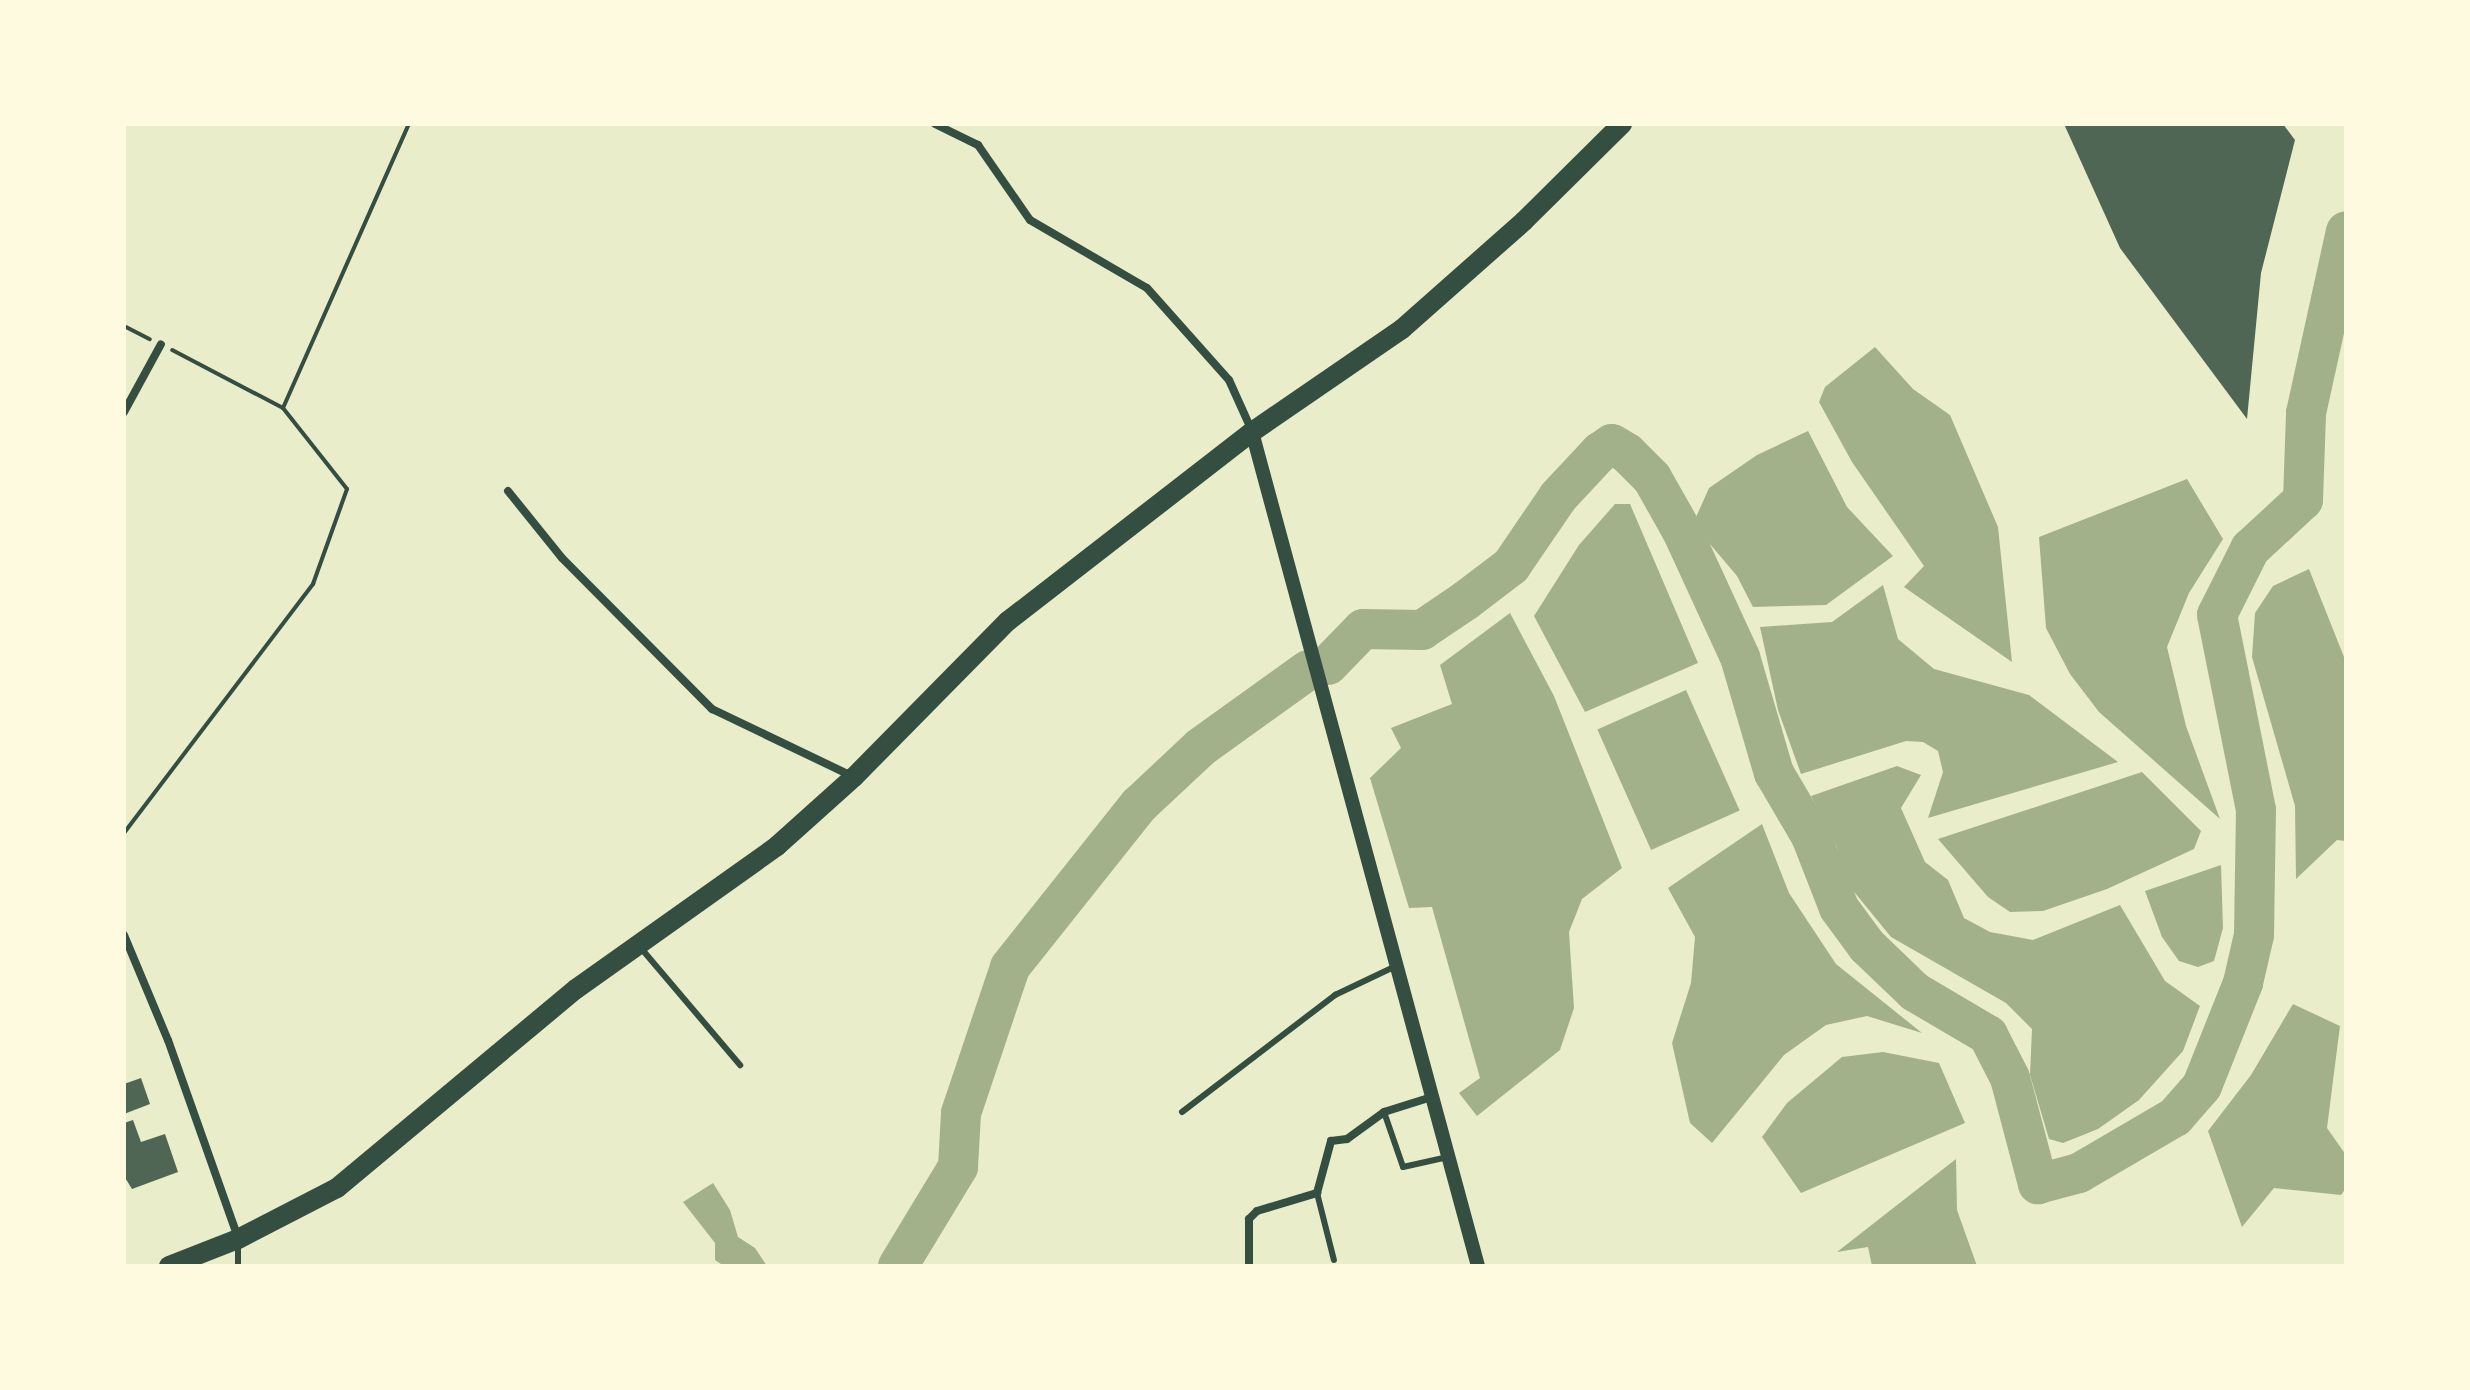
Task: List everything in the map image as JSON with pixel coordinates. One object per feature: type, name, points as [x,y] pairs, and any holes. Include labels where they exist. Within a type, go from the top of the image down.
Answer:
[{"type":"main road","points":[[169,1266],[238,1239],[350,1179],[637,944],[777,846],[854,777],[1008,621],[1252,432],[1402,329],[1622,124]]},
{"type":"street","points":[[935,124],[978,145],[1030,220],[1147,288],[1229,380],[1252,432],[1478,1266]]},
{"type":"street","points":[[124,412],[161,344]]},
{"type":"street","points":[[508,491],[562,558],[712,709],[854,777]]},
{"type":"street","points":[[124,935],[168,1040],[238,1239]]},
{"type":"street","points":[[1249,1266],[1249,1219],[1257,1211],[1317,1193],[1331,1141],[1347,1139],[1384,1112],[1432,1097]]},
{"type":"lane","points":[[637,944],[740,1065]]},
{"type":"lane","points":[[1182,1112],[1335,995],[1396,966]]},
{"type":"lane","points":[[1384,1112],[1403,1167],[1448,1157]]},
{"type":"lane","points":[[1317,1193],[1334,1260]]},
{"type":"lane","points":[[238,1239],[238,1266]]},
{"type":"path","points":[[283,408],[409,124]]},
{"type":"path","points":[[124,326],[283,408],[347,489],[313,584],[124,833]]},
{"type":"shaded area","points":[[1875,347],[1913,389],[1950,415],[1998,527],[2012,662],[1904,587],[1924,566],[1852,462],[1819,402],[1825,387]]},
{"type":"shaded area","points":[[1808,431],[1847,507],[1893,556],[1826,605],[1753,607],[1737,576],[1693,524],[1709,488],[1757,455]]},
{"type":"shaded area","points":[[2187,479],[2223,539],[2189,593],[2167,647],[2186,726],[2220,819],[2099,712],[2070,674],[2046,628],[2039,537]]},
{"type":"shaded area","points":[[1615,504],[1630,504],[1698,663],[1585,712],[1534,616],[1579,545]]},
{"type":"shaded area","points":[[2309,569],[2346,662],[2346,841],[2337,840],[2296,879],[2295,806],[2252,657],[2255,613],[2273,586]]},
{"type":"shaded area","points":[[1883,585],[1898,639],[1934,669],[2029,695],[2118,762],[1928,818],[1943,772],[1938,751],[1923,742],[1906,741],[1801,774],[1778,710],[1760,627],[1832,622]]},
{"type":"shaded area","points":[[1510,613],[1554,696],[1622,868],[1582,899],[1569,932],[1574,1008],[1560,1050],[1477,1116],[1459,1093],[1480,1078],[1432,907],[1409,908],[1370,778],[1401,748],[1391,728],[1452,704],[1440,665]]},
{"type":"shaded area","points":[[1686,690],[1740,811],[1651,850],[1597,729]]},
{"type":"shaded area","points":[[1897,766],[1921,775],[1901,808],[1925,862],[1948,880],[1964,918],[1990,932],[2033,940],[2120,905],[2165,981],[2200,1006],[2183,1051],[2139,1100],[2098,1129],[2063,1143],[2049,1139],[2030,1075],[2032,1029],[2006,1003],[1891,937],[1842,877],[1837,847],[1811,796]]},
{"type":"shaded area","points":[[2142,772],[2201,831],[2194,849],[2107,889],[2043,911],[2010,912],[1988,897],[1938,839]]},
{"type":"shaded area","points":[[1762,824],[1789,893],[1836,964],[1922,1033],[1867,1016],[1826,1025],[1784,1055],[1712,1143],[1690,1123],[1672,1043],[1691,983],[1695,937],[1668,888]]},
{"type":"shaded area","points":[[2221,865],[2223,928],[2214,961],[2198,967],[2179,961],[2162,937],[2145,891]]},
{"type":"shaded area","points":[[2293,1004],[2340,1026],[2327,1128],[2346,1155],[2346,1188],[2341,1195],[2274,1188],[2242,1227],[2208,1131],[2251,1075]]},
{"type":"shaded area","points":[[1883,1052],[1939,1063],[1965,1123],[1801,1193],[1762,1137],[1787,1103],[1842,1057]]},
{"type":"shaded area","points":[[1956,1159],[1957,1210],[1977,1266],[1872,1266],[1868,1247],[1837,1252]]},
{"type":"shaded area","points":[[713,1183],[730,1210],[738,1237],[755,1248],[767,1266],[724,1266],[715,1260],[715,1243],[683,1202]]},
{"type":"building","points":[[2064,124],[2283,124],[2295,140],[2261,273],[2247,419],[2120,248]]},
{"type":"building","points":[[141,1078],[150,1104],[124,1114],[124,1084]]},
{"type":"building","points":[[133,1120],[141,1142],[165,1134],[178,1172],[132,1189],[124,1176],[124,1123]]},
{"type":"waterway","points":[[1328,665],[1363,629],[1422,630],[1465,601],[1511,566],[1558,497],[1600,452],[1612,444],[1627,453],[1652,478],[1682,531],[1740,657],[1774,773],[1811,836],[1839,908],[1867,946],[1915,992],[1988,1035],[2010,1078],[2038,1184],[2079,1173],[2175,1117],[2202,1086],[2243,983],[2254,935],[2256,810],[2217,615],[2250,549],[2303,500],[2306,413],[2346,231]]},
{"type":"waterway","points":[[898,1266],[958,1167],[961,1113],[1010,967],[1139,805],[1201,747],[1308,670]]}]
